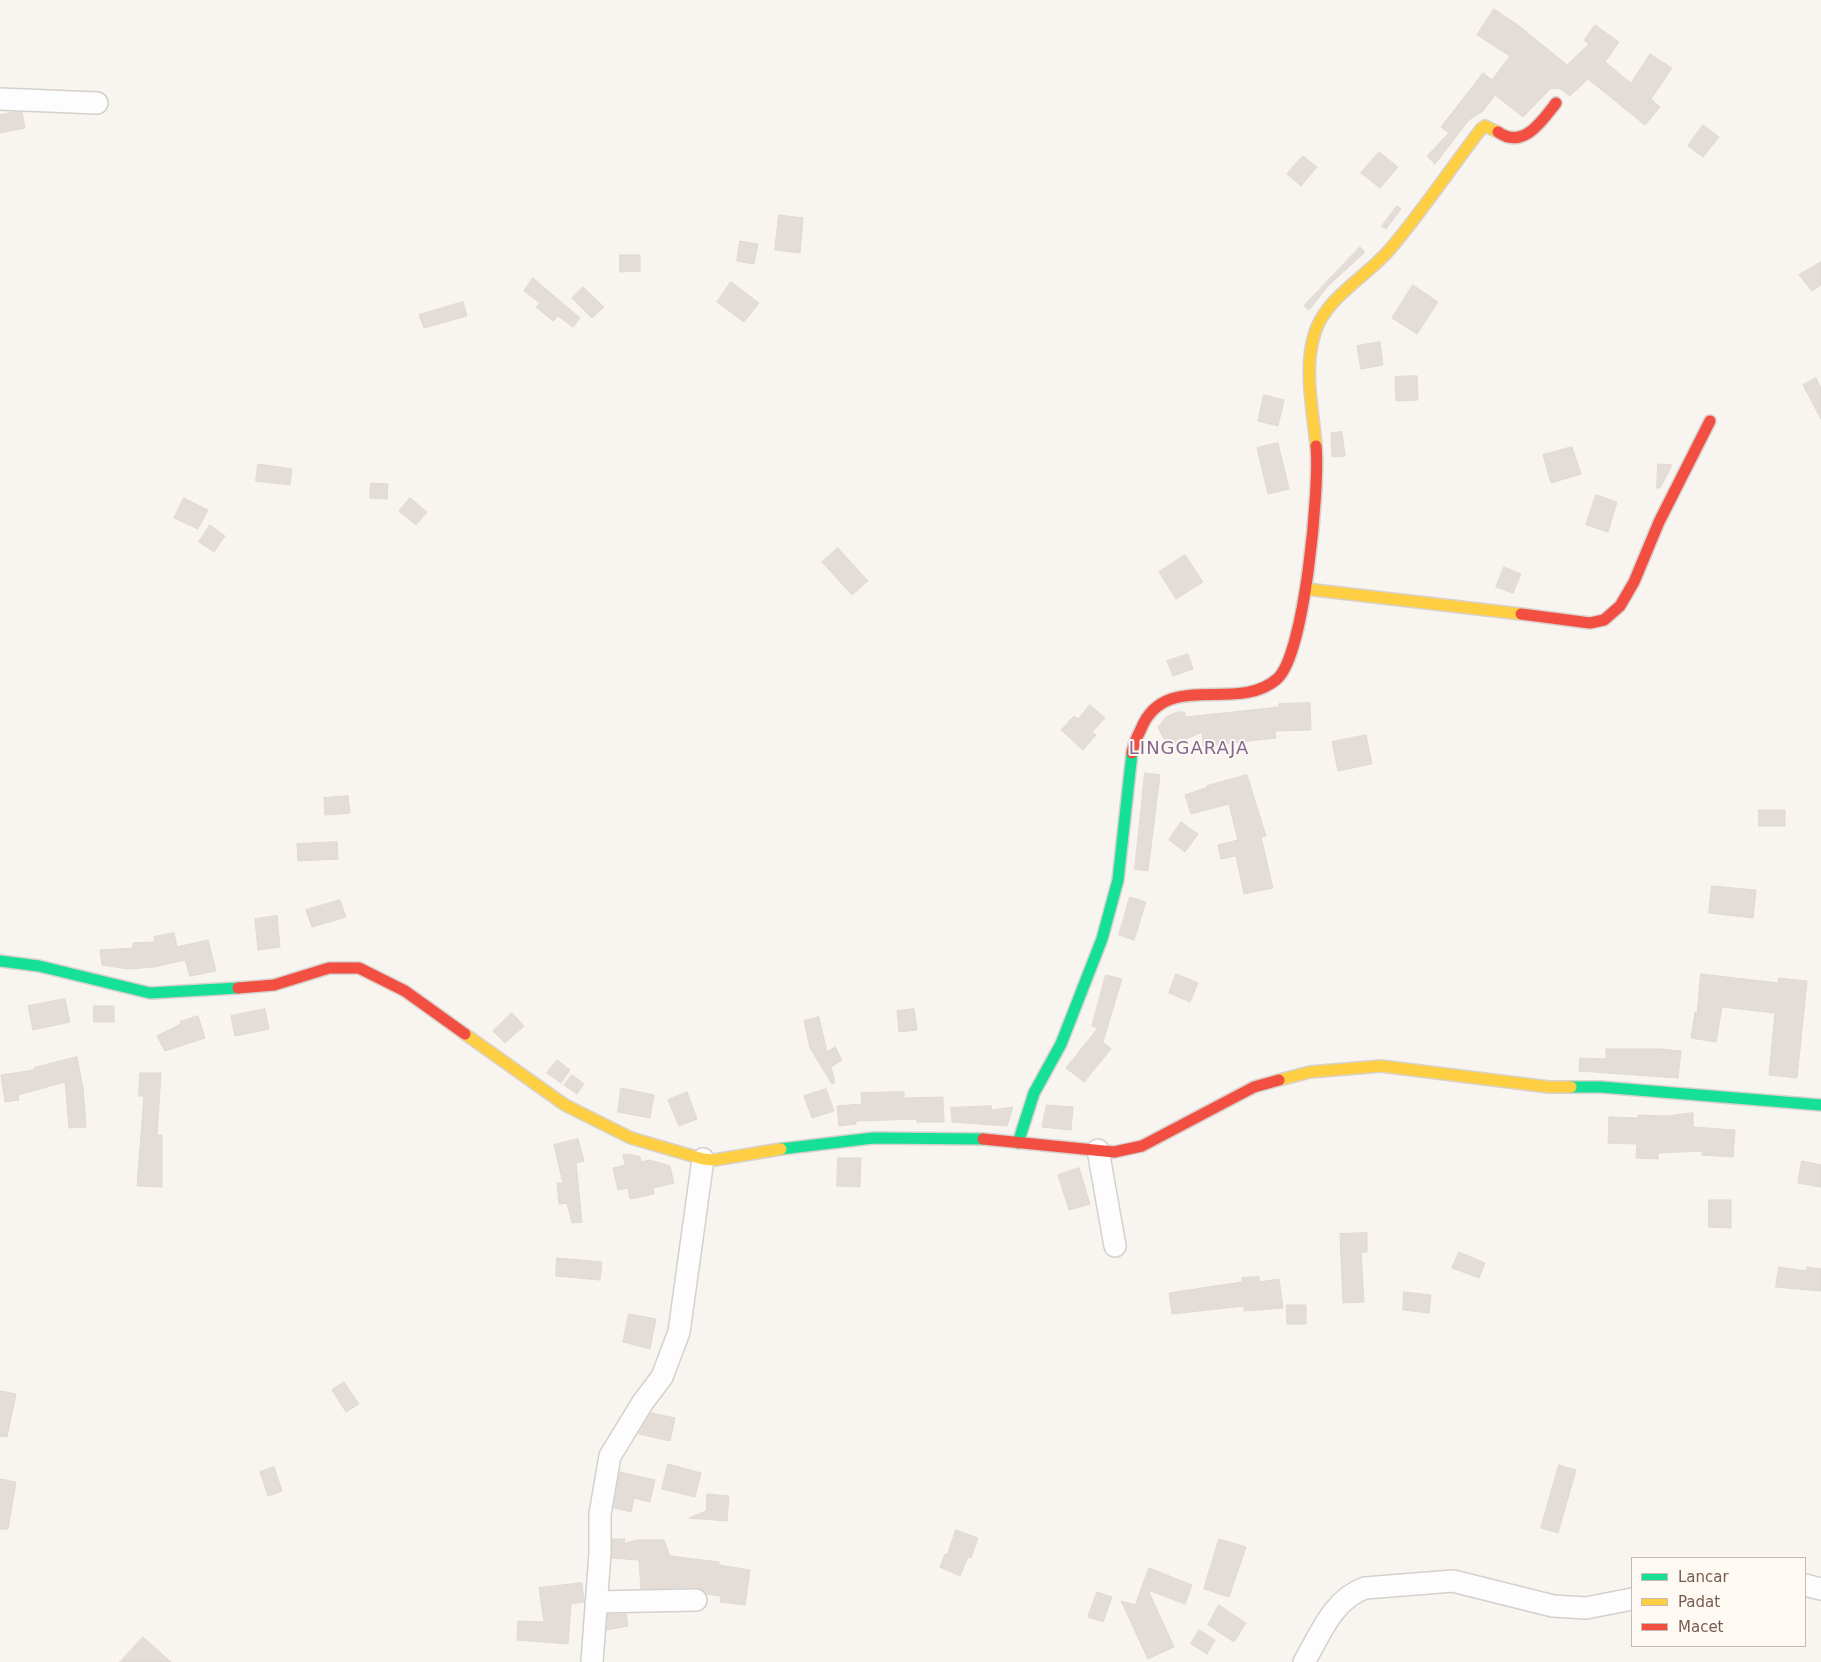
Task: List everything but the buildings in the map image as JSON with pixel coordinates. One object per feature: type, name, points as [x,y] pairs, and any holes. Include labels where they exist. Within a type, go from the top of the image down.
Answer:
[{"type":"street","points":[[0,100],[97,103]]},
{"type":"street","points":[[1018,1143],[1034,1093],[1061,1044],[1102,939],[1118,880],[1132,750],[1140,725],[1150,710],[1173,697],[1257,692],[1278,680],[1289,657],[1306,589],[1317,467],[1310,402],[1310,356],[1315,332],[1320,322],[1336,302],[1379,262],[1391,248],[1481,129],[1485,126],[1490,126],[1509,138],[1520,137],[1533,130],[1556,103]]},
{"type":"street","points":[[1306,589],[1481,608],[1565,621],[1590,623],[1604,620],[1620,606],[1634,582],[1659,522],[1676,492],[1710,421]]},
{"type":"street","points":[[0,961],[38,966],[118,987],[156,993],[274,985],[329,968],[359,968],[405,991],[565,1105],[631,1138],[704,1159],[714,1160],[770,1150],[856,1139],[965,1137],[1114,1152],[1142,1146],[1254,1087],[1302,1074],[1340,1068],[1381,1066],[1549,1087],[1630,1089],[1821,1104]]},
{"type":"street","points":[[1098,1150],[1115,1246]]},
{"type":"street","points":[[592,1662],[600,1514],[610,1456],[643,1402],[662,1377],[674,1349],[679,1332],[704,1159]]},
{"type":"street","points":[[1304,1662],[1336,1609],[1354,1592],[1365,1588],[1454,1581],[1553,1606],[1586,1608],[1631,1600]]},
{"type":"street","points":[[1806,1585],[1821,1589]]},
{"type":"street","points":[[596,1602],[696,1600]]},
{"type":"traffic: fast","points":[[1018,1143],[1034,1093],[1061,1044],[1102,939],[1118,880],[1132,753]]},
{"type":"traffic: fast","points":[[0,961],[39,966],[150,993],[238,988]]},
{"type":"traffic: fast","points":[[1571,1087],[1601,1087],[1821,1105]]},
{"type":"traffic: fast","points":[[781,1149],[873,1138],[983,1139]]},
{"type":"traffic: slow","points":[[1316,446],[1309,375],[1311,346],[1321,319],[1338,297],[1391,248],[1481,129],[1485,126],[1498,132]]},
{"type":"traffic: slow","points":[[1306,589],[1521,614]]},
{"type":"traffic: slow","points":[[465,1034],[565,1105],[631,1138],[703,1159],[714,1160],[781,1149]]},
{"type":"traffic: slow","points":[[1279,1080],[1310,1072],[1381,1066],[1549,1087],[1571,1087]]},
{"type":"traffic: jam","points":[[1498,132],[1507,137],[1516,138],[1524,135],[1538,125],[1556,103]]},
{"type":"traffic: jam","points":[[1521,614],[1590,623],[1604,620],[1620,606],[1634,582],[1659,522],[1710,421]]},
{"type":"traffic: jam","points":[[1132,753],[1138,735],[1152,711],[1167,701],[1184,696],[1242,693],[1261,689],[1277,679],[1287,664],[1303,605],[1313,531],[1316,495],[1316,446]]},
{"type":"traffic: jam","points":[[238,988],[274,985],[329,968],[359,968],[405,991],[465,1034]]},
{"type":"traffic: jam","points":[[983,1139],[1114,1152],[1142,1146],[1254,1087],[1279,1080]]},
{"type":"district","name":"LINGGARAJA","points":[[1189,749]]}]
